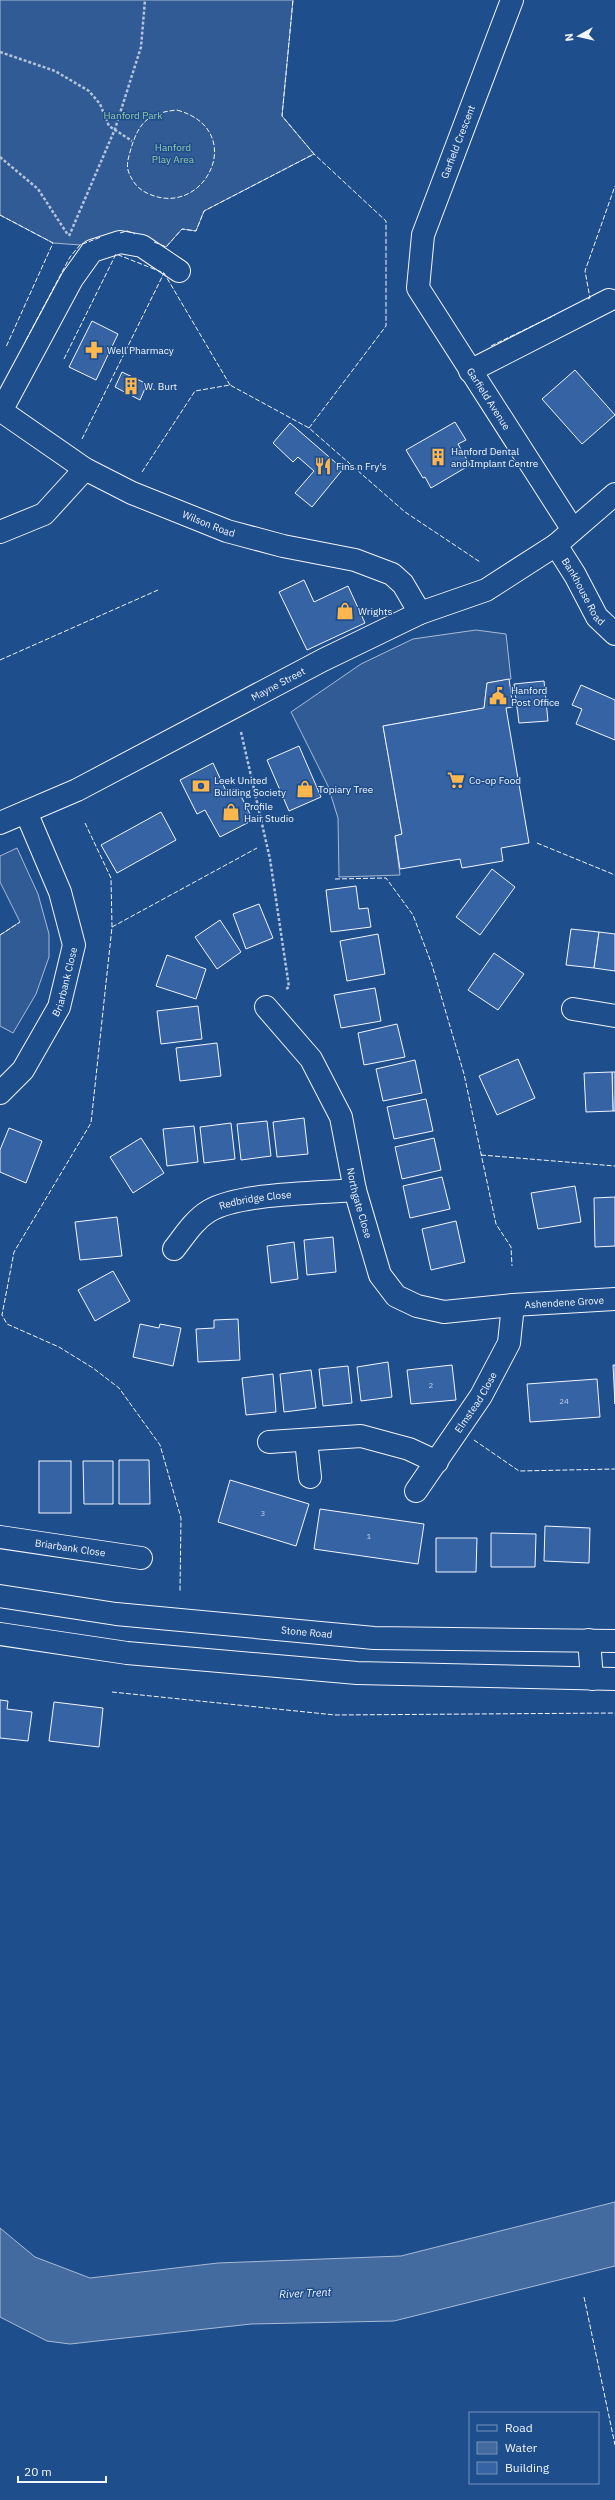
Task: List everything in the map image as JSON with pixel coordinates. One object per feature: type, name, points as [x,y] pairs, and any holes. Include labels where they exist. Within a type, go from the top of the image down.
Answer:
[{"type":"main road","name":"Garfield Crescent","points":[[418,288],[423,235],[512,0]]},
{"type":"main road","points":[[1,411],[72,278],[92,251],[120,242],[142,246],[179,272]]},
{"type":"main road","name":"Garfield Avenue","points":[[418,288],[573,530]]},
{"type":"main road","points":[[470,371],[609,300]]},
{"type":"main road","name":"Wilson Road","points":[[1,411],[85,469],[132,493],[227,531],[283,546],[318,551],[378,567],[392,574],[403,584],[420,613]]},
{"type":"main road","points":[[0,532],[44,514],[85,469]]},
{"type":"main road","name":"Mayne Street","points":[[0,823],[77,790],[234,707],[420,613],[486,590],[556,546],[615,494]]},
{"type":"main road","name":"Bankhouse Road","points":[[556,546],[575,575],[597,617],[615,634]]},
{"type":"main road","name":"Briarbank Close","points":[[0,1093],[23,1070],[59,1008],[74,945],[60,892],[26,812]]},
{"type":"main road","name":"Northgate Close","points":[[266,1006],[311,1059],[341,1117],[355,1190],[380,1275],[396,1296],[416,1306],[444,1312],[513,1305]]},
{"type":"main road","points":[[573,1008],[615,1016]]},
{"type":"main road","name":"Redbridge Close","points":[[174,1249],[193,1224],[210,1210],[239,1200],[355,1190]]},
{"type":"main road","name":"Ashendene Grove","points":[[513,1305],[615,1298]]},
{"type":"main road","name":"Elmstead Close","points":[[416,1491],[481,1396],[509,1342],[513,1305]]},
{"type":"main road","points":[[269,1442],[361,1436],[408,1449],[437,1462]]},
{"type":"main road","points":[[306,1440],[310,1477]]},
{"type":"main road","name":"Briarbank Close","points":[[0,1537],[141,1558]]},
{"type":"main road","name":"Stone Road","points":[[0,1596],[116,1614],[374,1638],[615,1640]]},
{"type":"main road","points":[[0,1634],[127,1653],[349,1673],[615,1679]]},
{"type":"main road","points":[[589,1640],[592,1679]]},
{"type":"path","points":[[65,243],[115,129],[141,47],[145,0]]},
{"type":"path","points":[[0,52],[55,71],[89,91],[100,104],[109,126],[132,141]]},
{"type":"path","points":[[0,157],[38,190],[69,236]]},
{"type":"path","points":[[234,707],[251,769],[270,859],[289,987],[266,1006]]},
{"type":"shaded area","name":"Hanford Park","points":[[0,0],[293,0],[282,116],[314,154],[204,211],[196,231],[182,229],[166,247],[127,231],[92,239],[80,245],[53,243],[0,215]]},
{"type":"shaded area","points":[[476,630],[506,634],[511,679],[487,683],[484,708],[383,726],[402,834],[395,836],[400,875],[339,877],[338,818],[328,786],[291,712],[361,664],[413,639]]},
{"type":"shaded area","points":[[17,848],[38,894],[49,934],[49,957],[36,994],[13,1033],[0,1026],[0,935],[20,922],[0,882],[0,856]]},
{"type":"water","name":"River Trent","points":[[615,2202],[615,2266],[394,2321],[251,2324],[70,2344],[47,2341],[0,2317],[0,2228],[35,2257],[90,2278],[218,2263],[401,2256]]},
{"type":"building","name":"Well Pharmacy","points":[[92,321],[118,334],[96,380],[69,367]]},
{"type":"building","points":[[575,370],[615,415],[582,444],[542,399]]},
{"type":"building","name":"W. Burt","points":[[122,372],[147,384],[140,400],[115,387]]},
{"type":"building","name":"Hanford Dental and Implant Centre","points":[[455,422],[466,440],[458,444],[470,465],[431,488],[406,450]]},
{"type":"building","name":"Fins n Fry's","points":[[290,423],[343,469],[312,507],[295,493],[314,471],[298,457],[293,462],[273,443]]},
{"type":"building","points":[[304,580],[314,602],[348,586],[365,623],[307,650],[279,592]]},
{"type":"building","name":"Co-op Food","points":[[509,679],[513,707],[506,708],[529,843],[501,848],[503,861],[462,868],[460,859],[400,869],[395,836],[402,834],[383,726],[484,708],[487,683]]},
{"type":"building","points":[[544,681],[548,721],[519,723],[514,684]]},
{"type":"building","points":[[581,685],[615,700],[615,740],[576,724],[582,709],[572,705]]},
{"type":"building","points":[[299,746],[321,797],[289,811],[267,760]]},
{"type":"building","points":[[213,763],[227,793],[237,788],[253,820],[220,837],[205,810],[197,814],[180,780]]},
{"type":"building","points":[[161,812],[176,840],[117,873],[101,845]]},
{"type":"building","points":[[492,869],[515,887],[480,935],[456,917]]},
{"type":"building","points":[[356,886],[359,909],[368,908],[371,927],[331,932],[326,890]]},
{"type":"building","points":[[259,904],[273,938],[246,949],[233,914]]},
{"type":"building","points":[[220,920],[241,952],[217,969],[195,937]]},
{"type":"building","points":[[571,929],[599,932],[594,968],[566,965]]},
{"type":"building","points":[[599,932],[615,934],[615,971],[594,968]]},
{"type":"building","points":[[378,934],[385,974],[347,981],[340,941]]},
{"type":"building","points":[[494,953],[524,974],[498,1010],[468,990]]},
{"type":"building","points":[[167,955],[206,969],[196,999],[156,986]]},
{"type":"building","points":[[375,988],[381,1021],[341,1028],[334,995]]},
{"type":"building","points":[[198,1006],[202,1039],[161,1044],[157,1011]]},
{"type":"building","points":[[397,1024],[405,1057],[364,1065],[358,1033]]},
{"type":"building","points":[[217,1043],[221,1076],[180,1081],[176,1048]]},
{"type":"building","points":[[518,1059],[535,1098],[497,1115],[479,1076]]},
{"type":"building","points":[[415,1060],[422,1093],[383,1101],[376,1069]]},
{"type":"building","points":[[612,1072],[615,1072],[615,1111],[613,1111]]},
{"type":"building","points":[[612,1072],[613,1111],[586,1112],[584,1073]]},
{"type":"building","points":[[426,1099],[433,1131],[394,1139],[387,1107]]},
{"type":"building","points":[[304,1118],[308,1154],[277,1157],[273,1122]]},
{"type":"building","points":[[267,1121],[271,1156],[241,1160],[237,1124]]},
{"type":"building","points":[[231,1123],[235,1159],[204,1163],[200,1127]]},
{"type":"building","points":[[194,1126],[198,1162],[167,1166],[163,1129]]},
{"type":"building","points":[[9,1128],[42,1141],[26,1183],[0,1172],[0,1150]]},
{"type":"building","points":[[141,1138],[164,1173],[133,1193],[110,1157]]},
{"type":"building","points":[[434,1138],[441,1170],[402,1179],[395,1147]]},
{"type":"building","points":[[442,1177],[450,1209],[410,1218],[403,1186]]},
{"type":"building","points":[[575,1186],[581,1222],[538,1229],[531,1193]]},
{"type":"building","points":[[615,1197],[615,1246],[595,1247],[594,1198]]},
{"type":"building","points":[[117,1217],[122,1256],[80,1260],[75,1222]]},
{"type":"building","points":[[456,1221],[465,1262],[431,1270],[422,1229]]},
{"type":"building","points":[[333,1237],[336,1272],[307,1275],[304,1240]]},
{"type":"building","points":[[294,1242],[298,1279],[271,1283],[267,1246]]},
{"type":"building","points":[[113,1271],[130,1301],[95,1321],[78,1290]]},
{"type":"building","points":[[238,1319],[240,1360],[198,1362],[196,1329],[214,1328],[214,1320]]},
{"type":"building","points":[[140,1324],[159,1328],[160,1324],[181,1328],[173,1366],[133,1357]]},
{"type":"building","points":[[388,1362],[392,1397],[361,1401],[357,1367]]},
{"type":"building","points":[[452,1365],[456,1400],[411,1404],[407,1370]]},
{"type":"building","points":[[613,1365],[615,1365],[615,1404]]},
{"type":"building","points":[[348,1366],[352,1403],[323,1406],[319,1369]]},
{"type":"building","points":[[311,1370],[316,1408],[284,1412],[280,1374]]},
{"type":"building","points":[[273,1374],[276,1412],[246,1415],[242,1378]]},
{"type":"building","points":[[597,1379],[600,1417],[530,1422],[527,1384]]},
{"type":"building","points":[[119,1460],[149,1460],[150,1504],[119,1504]]},
{"type":"building","points":[[39,1461],[71,1461],[71,1513],[39,1513]]},
{"type":"building","points":[[83,1461],[113,1461],[113,1504],[84,1504]]},
{"type":"building","points":[[230,1480],[309,1504],[296,1546],[218,1522]]},
{"type":"building","points":[[320,1509],[424,1524],[418,1564],[314,1549]]},
{"type":"building","points":[[545,1526],[590,1528],[589,1563],[544,1561]]},
{"type":"building","points":[[491,1533],[536,1534],[535,1567],[491,1567]]},
{"type":"building","points":[[436,1538],[477,1538],[476,1572],[436,1572]]},
{"type":"building","points":[[0,1700],[8,1701],[7,1709],[32,1712],[28,1741],[0,1738]]},
{"type":"building","points":[[54,1702],[103,1708],[99,1747],[49,1741]]},
{"type":"fence","points":[[154,242],[166,247],[182,229],[196,231],[204,211],[314,154],[282,116],[293,0]]},
{"type":"fence","points":[[177,110],[199,120],[211,135],[215,152],[211,169],[201,184],[187,194],[169,198],[149,194],[134,183],[128,170],[128,162],[133,142],[140,127],[151,117],[177,110]]},
{"type":"fence","points":[[309,428],[386,326],[386,221],[314,154]]},
{"type":"fence","points":[[588,299],[590,298],[585,271],[615,186]]},
{"type":"fence","points":[[0,215],[53,243],[6,347]]},
{"type":"fence","points":[[120,233],[127,231],[135,234]]},
{"type":"fence","points":[[26,340],[70,257],[80,245],[101,237]]},
{"type":"fence","points":[[64,359],[116,254],[164,273],[230,385]]},
{"type":"fence","points":[[82,439],[164,273]]},
{"type":"fence","points":[[491,346],[555,315]]},
{"type":"fence","points":[[142,472],[195,391],[230,385],[309,428],[405,512],[480,562]]},
{"type":"fence","points":[[0,660],[158,590]]},
{"type":"fence","points":[[85,823],[111,878],[112,927],[91,1123],[14,1252],[2,1315],[7,1324],[59,1347],[93,1368],[119,1388],[160,1445],[181,1518],[180,1591]]},
{"type":"fence","points":[[537,843],[615,875]]},
{"type":"fence","points":[[112,927],[257,848]]},
{"type":"fence","points":[[335,879],[386,878],[413,915],[432,965],[464,1074],[496,1224],[511,1247],[512,1266]]},
{"type":"fence","points":[[0,935],[20,922]]},
{"type":"fence","points":[[481,1155],[615,1166]]},
{"type":"fence","points":[[474,1440],[519,1471],[615,1469]]},
{"type":"fence","points":[[112,1692],[335,1715],[615,1713]]},
{"type":"fence","points":[[584,2297],[615,2445]]},
{"type":"place","name":"Well Pharmacy","points":[[94,350]]},
{"type":"place","name":"W. Burt","points":[[131,386]]},
{"type":"place","name":"Hanford Dental and Implant Centre","points":[[438,457]]},
{"type":"place","name":"Fins n Fry's","points":[[323,466]]},
{"type":"place","name":"Wrights","points":[[345,611]]},
{"type":"place","name":"Hanford Post Office","points":[[498,696]]},
{"type":"place","name":"Co-op Food","points":[[456,780]]},
{"type":"place","name":"Leek United Building Society","points":[[201,786]]},
{"type":"place","name":"Topiary Tree","points":[[305,789]]},
{"type":"place","name":"Profile Hair Studio","points":[[231,812]]},
{"type":"park label","name":"Hanford Play Area","points":[[173,152]]}]
